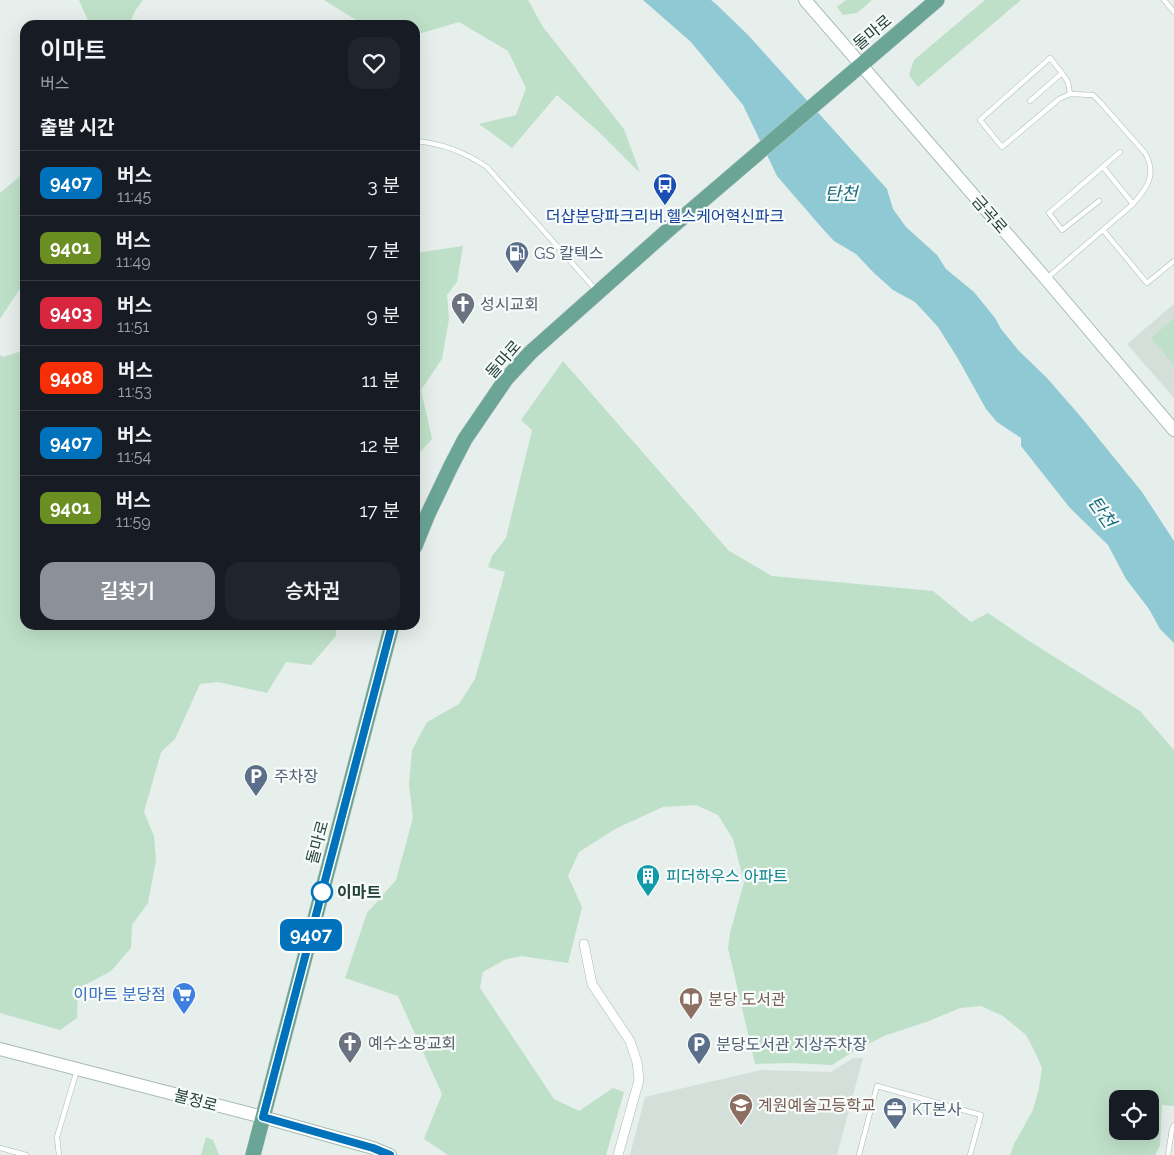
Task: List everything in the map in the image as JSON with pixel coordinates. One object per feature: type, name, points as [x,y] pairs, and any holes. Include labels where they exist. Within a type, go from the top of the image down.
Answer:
[{"type":"main road","name":"금곡로","points":[[805,0],[1174,430]]},
{"type":"main road","name":"돌마로","points":[[420,534],[450,466],[465,439],[506,379],[531,352],[667,232],[937,0]]},
{"type":"main road","name":"돌마로","points":[[253,1155],[391,630]]},
{"type":"main road","name":"불정로","points":[[0,1048],[263,1117],[373,1148],[390,1155]]},
{"type":"street","points":[[584,944],[592,984],[615,1024],[630,1041],[637,1062],[639,1080],[618,1155]]},
{"type":"lane","points":[[1164,0],[1174,12]]},
{"type":"lane","points":[[1046,279],[1133,204],[1148,184],[1152,170],[1145,153],[1093,95],[1070,94],[1059,99],[1002,147],[980,120],[1050,58],[1068,82],[1070,94]]},
{"type":"lane","points":[[1030,101],[1062,73]]},
{"type":"lane","points":[[420,142],[435,144],[463,153],[487,168],[598,292]]},
{"type":"lane","points":[[1099,201],[1062,230],[1049,213],[1120,152]]},
{"type":"lane","points":[[1103,167],[1133,204]]},
{"type":"lane","points":[[1103,230],[1148,283],[1174,261]]},
{"type":"lane","points":[[59,1155],[57,1137],[77,1069]]},
{"type":"lane","points":[[859,1155],[877,1086],[981,1115],[970,1155]]},
{"type":"lane","points":[[1168,1155],[1174,1125]]},
{"type":"lane","points":[[0,1148],[26,1155]]},
{"type":"shaded area","points":[[1174,304],[1174,398],[1127,344]]},
{"type":"shaded area","name":"계원예술고등학교","points":[[853,1058],[863,1058],[837,1155],[630,1155],[645,1097],[761,1070],[831,1072]]},
{"type":"green space","points":[[79,0],[143,0],[131,20],[88,20]]},
{"type":"green space","points":[[324,0],[528,0],[543,27],[624,129],[640,173],[599,132],[557,95],[512,148],[479,124],[516,115],[526,88],[508,51],[459,22],[420,34],[420,20],[356,20]]},
{"type":"green space","points":[[846,0],[872,0],[857,13],[843,15],[837,7]]},
{"type":"green space","points":[[985,0],[1021,0],[918,87],[909,75],[914,60]]},
{"type":"green space","points":[[20,176],[20,289],[0,319],[0,193]]},
{"type":"green space","points":[[463,246],[457,282],[447,295],[449,319],[442,359],[421,390],[432,439],[420,452],[420,252]]},
{"type":"green space","points":[[1174,318],[1174,365],[1151,338]]},
{"type":"green space","points":[[20,352],[20,630],[336,630],[336,636],[311,665],[286,662],[267,693],[218,682],[200,684],[175,739],[161,752],[144,812],[154,836],[156,860],[148,903],[132,925],[131,948],[111,971],[78,989],[77,1018],[60,1030],[0,1013],[0,355],[3,357]]},
{"type":"green space","points":[[563,361],[729,551],[772,576],[933,591],[971,622],[988,613],[1140,711],[1174,750],[1174,1106],[1162,1105],[1160,1146],[1155,1155],[1010,1155],[1033,1110],[1042,1068],[1026,1035],[1003,1016],[981,1006],[960,1008],[884,1036],[832,1065],[755,1064],[728,948],[730,933],[744,882],[733,839],[718,815],[696,805],[663,807],[617,828],[579,852],[568,876],[582,907],[568,963],[521,956],[504,960],[483,972],[480,988],[554,1099],[579,1111],[613,1088],[624,1092],[606,1155],[448,1155],[424,1139],[442,1094],[398,996],[345,978],[367,913],[396,880],[413,818],[409,784],[412,750],[427,722],[459,704],[475,679],[505,572],[488,567],[492,556],[506,538],[532,430],[521,420]]},
{"type":"green space","points":[[206,1137],[213,1140],[219,1155],[201,1155]]},
{"type":"water","name":"탄천","points":[[643,0],[711,0],[716,4],[749,36],[887,189],[893,209],[906,227],[937,255],[946,269],[974,292],[1019,351],[1047,378],[1081,417],[1142,492],[1174,541],[1174,643],[1160,629],[1149,609],[1126,579],[1108,545],[1070,508],[1021,446],[1021,438],[997,422],[986,409],[938,327],[915,302],[893,290],[856,254],[834,241],[822,228],[777,176],[743,105],[691,42]]},
{"type":"bus line","name":"9407","points":[[390,1155],[373,1148],[263,1117],[391,630]]},
{"type":"place","name":"더샵분당파크리버.헬스케어혁신파크","points":[[665,206]]},
{"type":"place","name":"GS 칼텍스","points":[[517,274]]},
{"type":"place","name":"성시교회","points":[[463,325]]},
{"type":"place","name":"주차장","points":[[256,797]]},
{"type":"place","name":"이마트","points":[[322,892]]},
{"type":"place","name":"피더하우스 아파트","points":[[648,897]]},
{"type":"place","name":"이마트 분당점","points":[[184,1015]]},
{"type":"place","name":"분당 도서관","points":[[691,1020]]},
{"type":"place","name":"예수소망교회","points":[[350,1064]]},
{"type":"place","name":"분당도서관 지상주차장","points":[[699,1065]]},
{"type":"place","name":"계원예술고등학교","points":[[741,1126]]},
{"type":"place","name":"KT본사","points":[[895,1130]]}]
